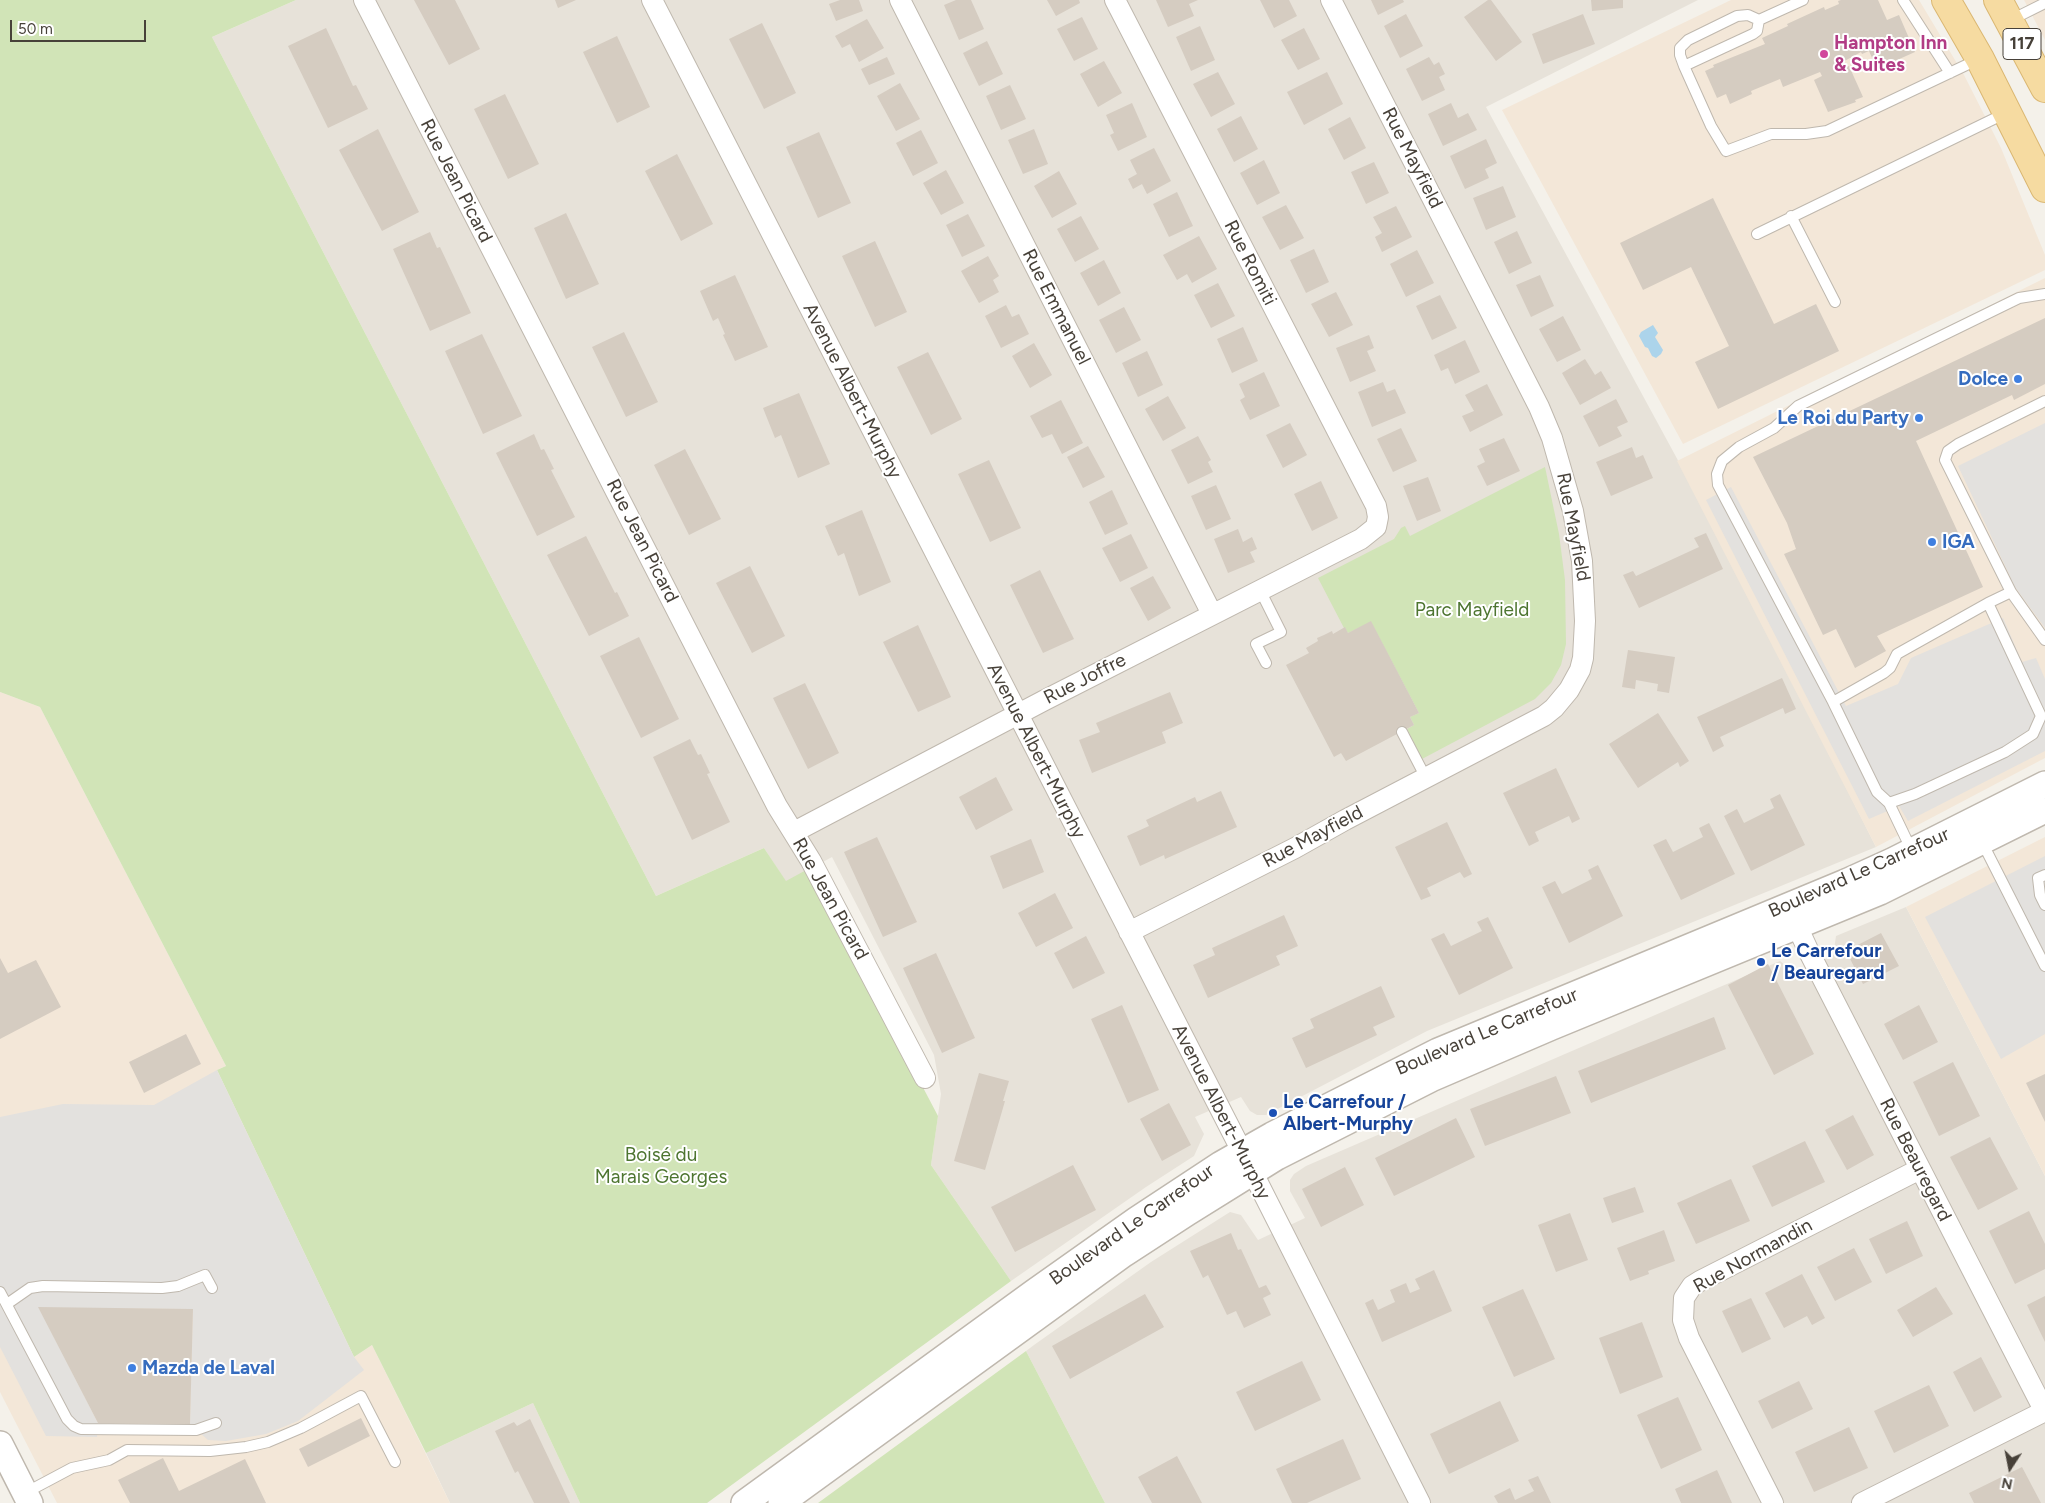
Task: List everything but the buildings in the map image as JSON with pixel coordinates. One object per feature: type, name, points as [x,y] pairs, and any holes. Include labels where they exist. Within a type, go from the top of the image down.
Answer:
[{"type":"main road","name":"117","points":[[1946,0],[1980,59],[2045,188]]},
{"type":"main road","name":"117","points":[[2004,10],[2045,88]]},
{"type":"street","name":"Rue Jean Picard","points":[[364,0],[777,806],[811,861],[925,1078]]},
{"type":"street","name":"Avenue Albert-Murphy","points":[[652,0],[1420,1503]]},
{"type":"street","name":"Rue Emmanuel","points":[[900,0],[1212,614]]},
{"type":"street","name":"Rue Romiti","points":[[1115,0],[1376,506],[1378,517],[1376,527]]},
{"type":"street","name":"Rue Mayfield","points":[[1129,932],[1296,848],[1532,723],[1562,700],[1574,682],[1583,658],[1585,621],[1583,570],[1577,530],[1558,453],[1547,423],[1331,0]]},
{"type":"street","name":"Rue Joffre","points":[[794,832],[1212,614],[1362,539],[1376,527]]},
{"type":"street","name":"Boulevard Le Carrefour","points":[[744,1503],[1034,1292],[1203,1175],[1247,1162],[1561,1023],[1793,916],[1880,892],[1918,861],[1977,831],[2045,784]]},
{"type":"street","name":"Boulevard Le Carrefour","points":[[1977,831],[2045,810]]},
{"type":"street","name":"Rue Beauregard","points":[[1793,916],[1920,1169],[2045,1411]]},
{"type":"street","name":"Boulevard Le Carrefour","points":[[781,1503],[1124,1254],[1247,1162]]},
{"type":"street","name":"Rue Normandin","points":[[1773,1503],[1687,1333],[1682,1312],[1684,1298],[1692,1286],[1700,1281],[1920,1169]]},
{"type":"street","points":[[1862,1503],[2045,1411]]},
{"type":"street","points":[[0,1444],[27,1498]]},
{"type":"lane","points":[[1759,20],[1803,0]]},
{"type":"lane","points":[[1903,0],[1950,73]]},
{"type":"lane","points":[[2004,10],[2045,3]]},
{"type":"lane","points":[[1759,20],[1743,14],[1688,40],[1680,48],[1680,55],[1684,66],[1711,126],[1726,151],[1771,134],[1806,134],[1827,131],[1980,59]]},
{"type":"lane","points":[[1684,66],[1753,34],[1757,31],[1759,20]]},
{"type":"lane","points":[[1757,234],[2007,113]]},
{"type":"lane","points":[[1791,216],[1835,302]]},
{"type":"lane","points":[[1918,861],[1889,803],[1877,792],[1833,702],[1718,485],[1717,474],[1722,461],[1739,447],[1774,428],[1798,406],[2019,298],[2045,294]]},
{"type":"lane","points":[[2045,400],[1958,444],[1946,455],[1946,465],[2011,592],[2045,640]]},
{"type":"lane","points":[[1260,590],[1280,632],[1256,644],[1266,663]]},
{"type":"lane","points":[[1833,702],[1884,673],[1890,668],[1897,654],[2011,592]]},
{"type":"lane","points":[[1889,803],[1915,794],[2006,752],[2033,734],[2041,716],[1988,603]]},
{"type":"lane","points":[[1402,732],[1426,778]]},
{"type":"lane","points":[[1977,831],[2045,966]]},
{"type":"lane","points":[[2045,875],[2038,878],[2040,895],[2045,905]]},
{"type":"lane","points":[[8,1304],[30,1288],[43,1286],[162,1288],[178,1286],[205,1275],[212,1288]]},
{"type":"lane","points":[[0,1292],[67,1419],[74,1426],[81,1429],[196,1430],[216,1423]]},
{"type":"lane","points":[[27,1498],[72,1468],[109,1460],[127,1450],[210,1451],[246,1447],[268,1442],[301,1428],[361,1396],[395,1462]]},
{"type":"shaded area","points":[[296,0],[1698,0],[1486,107],[1737,569],[1876,847],[1427,1031],[1266,1115],[1257,1115],[1250,1111],[1241,1097],[1195,1117],[1204,1134],[1194,1156],[1011,1281],[931,1165],[941,1094],[934,1055],[832,857],[786,882],[764,848],[656,896],[212,37]]},
{"type":"shaded area","points":[[1731,0],[1919,0],[1964,75],[2001,148],[2045,255],[2045,270],[1683,444],[1502,110]]},
{"type":"shaded area","points":[[2024,0],[2045,0],[2045,40]]},
{"type":"shaded area","points":[[2045,278],[2045,758],[1876,847],[1677,461]]},
{"type":"shaded area","points":[[2045,423],[2045,628],[2015,587],[1958,466]]},
{"type":"shaded area","points":[[1731,487],[1846,706],[1898,684],[1911,658],[2003,618],[2022,662],[2036,658],[2045,679],[2045,751],[1908,821],[1899,806],[1869,819],[1706,500]]},
{"type":"shaded area","points":[[0,692],[40,707],[226,1066],[217,1070],[354,1357],[372,1345],[450,1503],[57,1503],[0,1392]]},
{"type":"shaded area","points":[[2045,837],[2045,1176],[1906,907]]},
{"type":"shaded area","points":[[2045,856],[2045,1034],[2001,1059],[1925,917]]},
{"type":"shaded area","points":[[1906,907],[2045,1176],[2045,1503],[1105,1503],[1026,1351],[1034,1345],[1151,1262],[1230,1212],[1241,1215],[1258,1240],[1305,1218],[1290,1191],[1290,1180],[1294,1174],[1306,1166],[1780,961],[1794,972],[1833,956],[1836,936]]},
{"type":"shaded area","points":[[217,1070],[354,1357],[364,1370],[298,1421],[266,1434],[226,1441],[208,1440],[190,1424],[193,1309],[39,1308],[98,1423],[97,1437],[46,1436],[0,1347],[0,1117],[63,1104],[154,1105]]},
{"type":"shaded area","points":[[533,1403],[580,1503],[450,1503],[426,1453]]},
{"type":"green space","name":"Boisé du Marais Georges","points":[[0,0],[296,0],[212,37],[656,896],[764,848],[786,881],[808,869],[938,1116],[931,1165],[1011,1281],[707,1503],[580,1503],[533,1403],[426,1453],[372,1345],[354,1357],[217,1070],[226,1066],[40,707],[0,692]]},
{"type":"green space","name":"Parc Mayfield","points":[[1545,467],[1559,534],[1565,580],[1566,644],[1561,665],[1551,683],[1535,699],[1422,759],[1407,729],[1414,725],[1410,717],[1419,713],[1371,622],[1348,633],[1318,578],[1394,539],[1401,528],[1405,526],[1410,536]]},
{"type":"green space","points":[[1026,1351],[1105,1503],[818,1503]]},
{"type":"water","points":[[1653,325],[1658,333],[1655,337],[1663,350],[1656,358],[1645,347],[1639,336],[1641,332]]},
{"type":"place","name":"Hampton Inn & Suites","points":[[1824,54]]},
{"type":"place","name":"Dolce","points":[[2018,379]]},
{"type":"place","name":"Le Roi du Party","points":[[1919,418]]},
{"type":"place","name":"IGA","points":[[1932,542]]},
{"type":"place","name":"Le Carrefour / Beauregard","points":[[1761,962]]},
{"type":"place","name":"Le Carrefour / Albert-Murphy","points":[[1273,1113]]},
{"type":"place","name":"Mazda de Laval","points":[[132,1368]]}]
